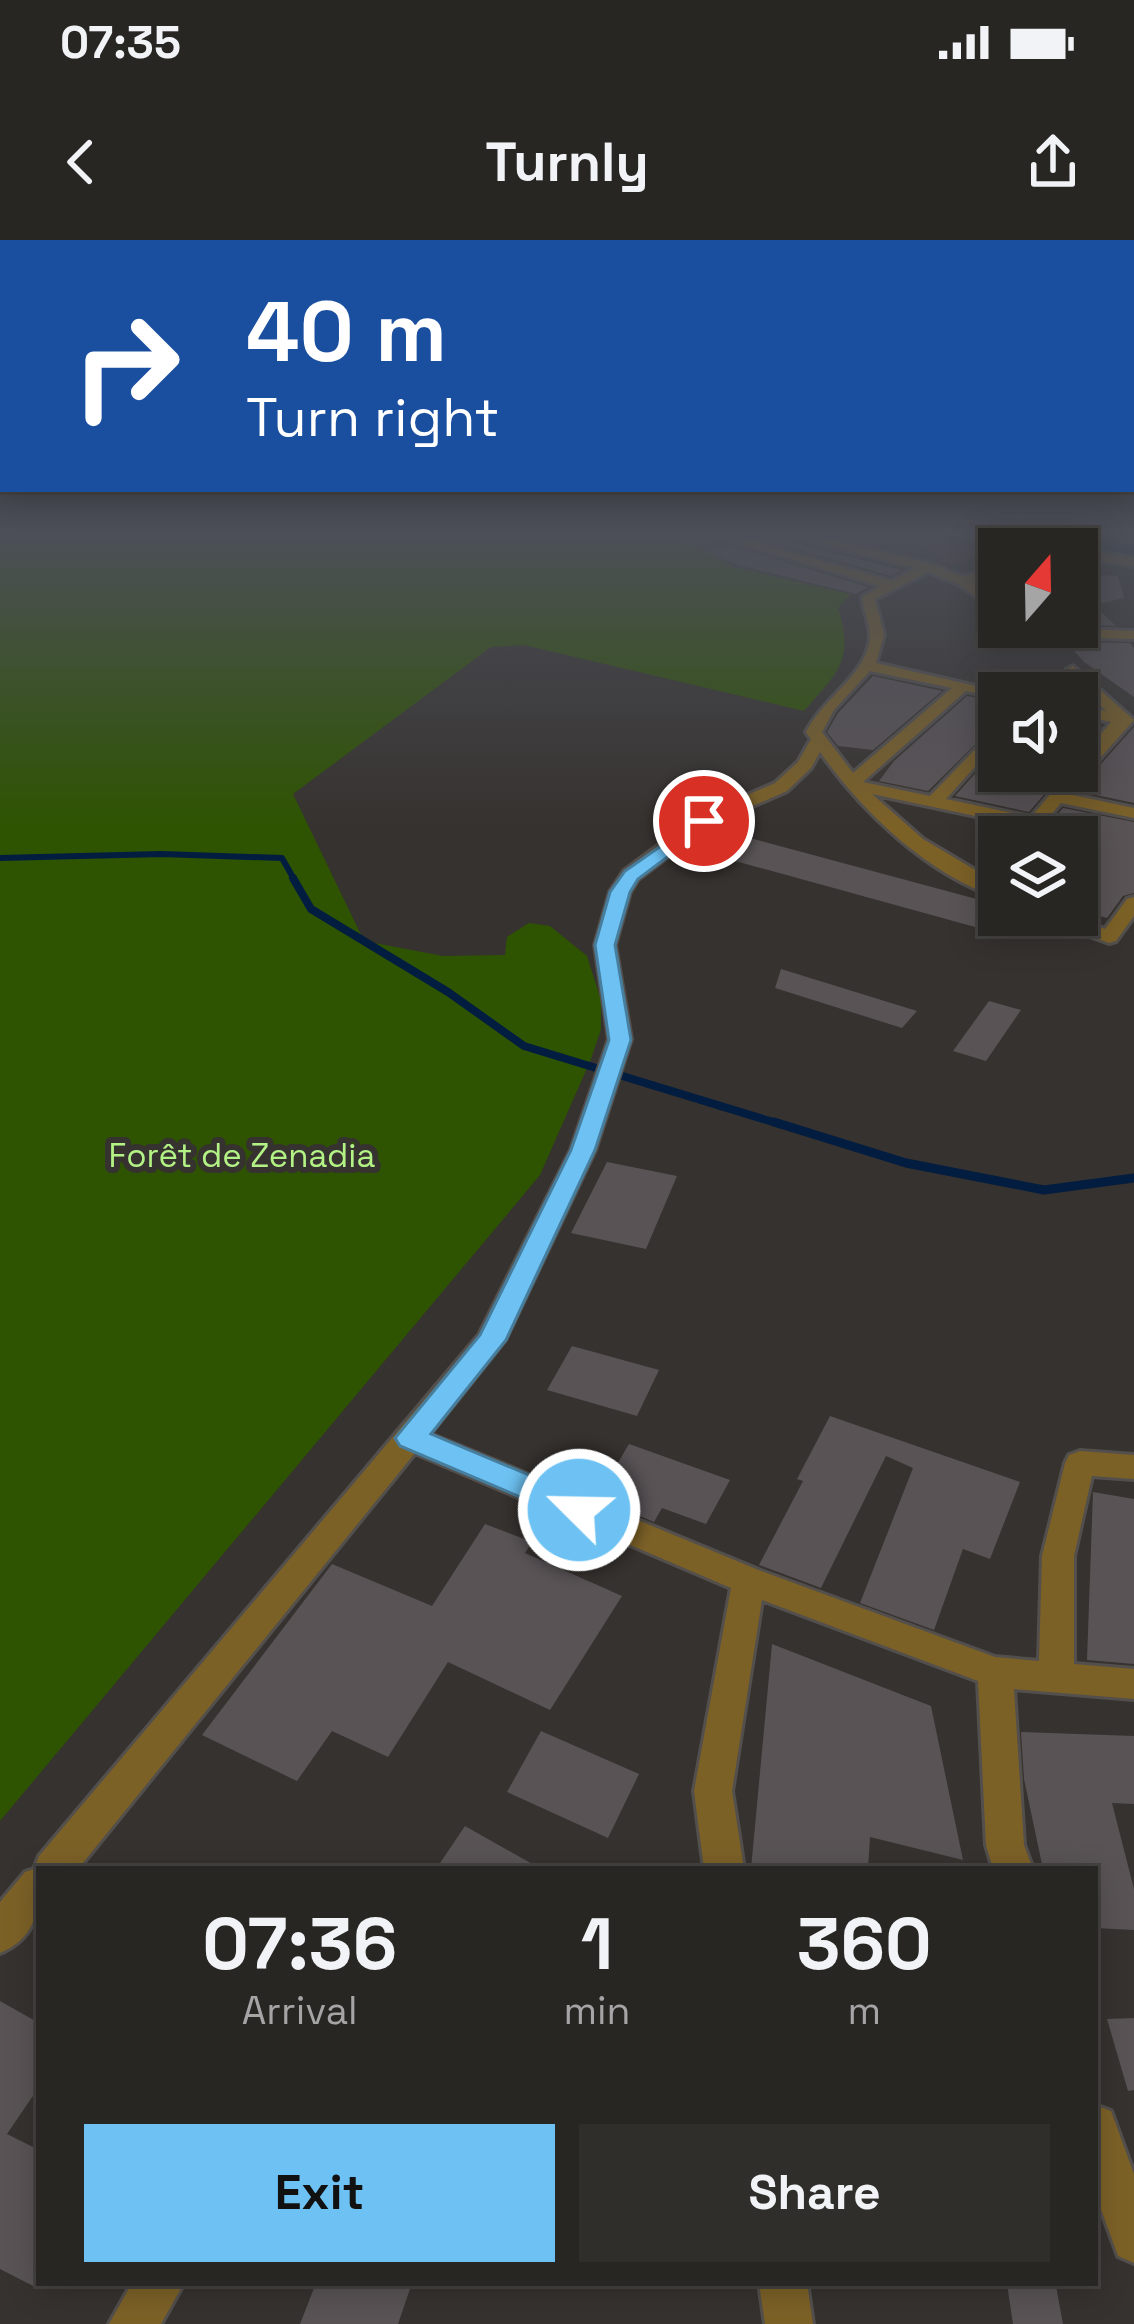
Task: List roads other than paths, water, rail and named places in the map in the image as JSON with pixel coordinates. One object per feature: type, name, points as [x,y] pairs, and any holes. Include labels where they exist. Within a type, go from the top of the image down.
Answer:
[{"type":"street","points":[[877,631],[864,671],[818,718],[814,731],[850,784],[940,862],[978,881]]},
{"type":"street","points":[[1098,634],[1134,635]]},
{"type":"street","points":[[864,665],[978,689]]},
{"type":"street","points":[[1073,670],[1128,721]]},
{"type":"street","points":[[850,784],[963,686]]},
{"type":"street","points":[[1098,715],[1128,721]]},
{"type":"street","points":[[1041,816],[1128,721]]},
{"type":"street","points":[[55,1866],[491,1340],[583,1150],[620,1040],[605,945],[620,892],[631,875],[704,821],[781,787],[806,765],[819,740]]},
{"type":"street","points":[[934,802],[978,753]]},
{"type":"street","points":[[850,784],[982,816]]},
{"type":"street","points":[[1057,797],[1134,813]]},
{"type":"street","points":[[1098,934],[1108,938],[1134,903]]},
{"type":"street","points":[[410,1438],[748,1581],[995,1672],[1134,1684]]},
{"type":"street","points":[[1056,1678],[1058,1556],[1080,1463],[1134,1467]]},
{"type":"street","points":[[724,1866],[713,1791],[748,1581]]},
{"type":"street","points":[[995,1672],[1005,1845],[1011,1866]]},
{"type":"street","points":[[0,1933],[36,1890]]},
{"type":"street","points":[[1098,2136],[1134,2240]]},
{"type":"street","points":[[133,2324],[158,2286]]},
{"type":"street","points":[[783,2286],[789,2324]]},
{"type":"waterway","points":[[0,858],[162,854],[282,858],[295,881]]},
{"type":"waterway","points":[[293,878],[311,909],[448,992],[524,1046],[783,1125]]},
{"type":"waterway","points":[[774,1122],[906,1163],[1044,1190],[1134,1178]]},
{"type":"park label","name":"Forêt de Zenadia","points":[[242,1155]]}]
